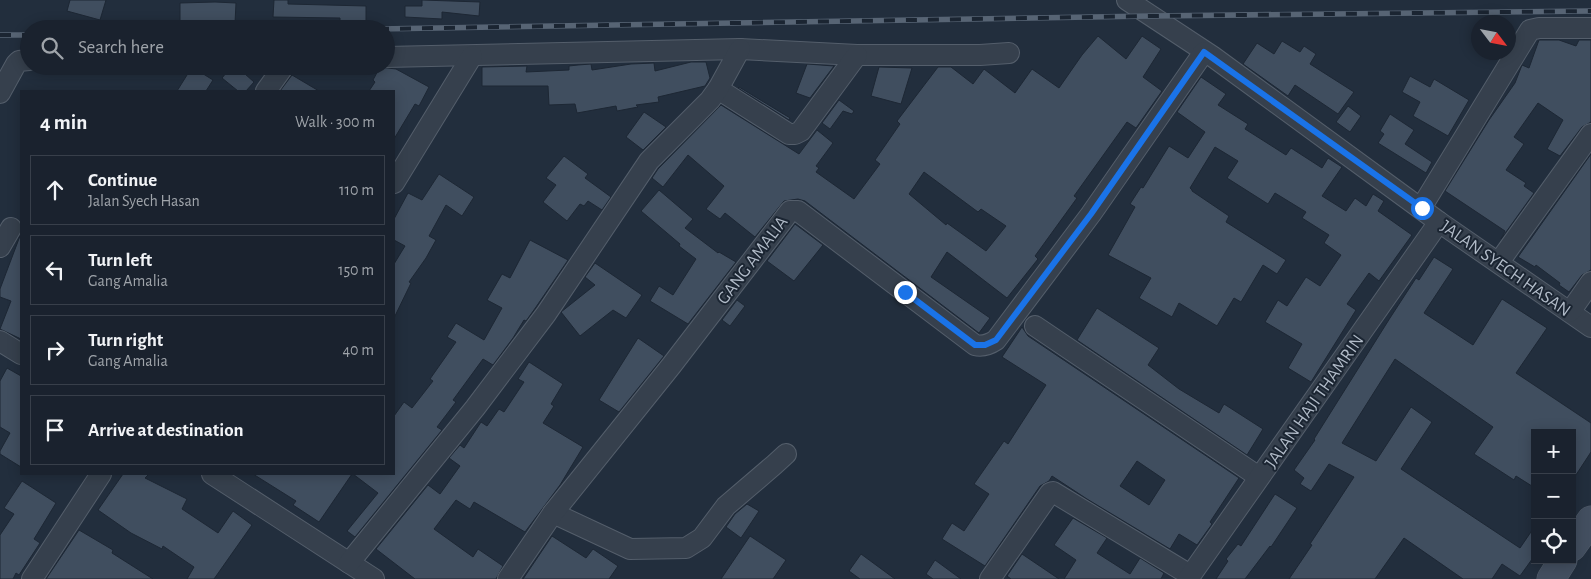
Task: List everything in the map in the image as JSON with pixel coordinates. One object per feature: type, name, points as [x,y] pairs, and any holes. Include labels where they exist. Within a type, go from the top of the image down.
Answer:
[{"type":"street","name":"JALAN SYECH HASAN","points":[[1128,0],[1204,52],[1439,222],[1591,326]]},
{"type":"street","points":[[1422,208],[1530,30],[1539,28],[1591,28]]},
{"type":"street","points":[[349,563],[475,408],[540,322],[644,168],[710,100],[740,49]]},
{"type":"street","points":[[395,58],[740,49],[857,55],[980,55],[1009,52]]},
{"type":"street","name":"GANG AMALIA","points":[[508,579],[553,513],[671,366],[790,211],[798,210],[975,345],[985,345],[996,340],[1091,214],[1204,52]]},
{"type":"street","points":[[718,89],[789,134],[795,134],[801,131],[857,55]]},
{"type":"street","points":[[395,182],[472,56]]},
{"type":"street","points":[[0,93],[16,64],[20,61]]},
{"type":"street","points":[[267,90],[278,75]]},
{"type":"street","points":[[1499,262],[1591,134]]},
{"type":"street","name":"JALAN HAJI THAMRIN","points":[[1189,577],[1439,222]]},
{"type":"street","points":[[0,247],[11,228]]},
{"type":"street","points":[[1570,312],[1591,282]]},
{"type":"street","points":[[1035,326],[1260,477]]},
{"type":"street","points":[[0,340],[20,353]]},
{"type":"street","points":[[553,513],[630,549],[686,548],[699,541],[726,506],[786,454]]},
{"type":"street","points":[[32,579],[100,475]]},
{"type":"street","points":[[214,475],[374,579]]},
{"type":"street","points":[[990,579],[1050,493],[1054,492],[1189,577]]},
{"type":"street","points":[[1576,542],[1590,523]]},
{"type":"street","points":[[1551,579],[1560,564]]},
{"type":"building","points":[[70,0],[106,0],[100,20],[67,11]]},
{"type":"building","points":[[274,0],[288,0],[288,4],[366,6],[366,20],[273,17]]},
{"type":"building","points":[[422,0],[480,2],[479,16],[442,12],[442,19],[405,17],[405,6],[422,6]]},
{"type":"building","points":[[180,3],[236,3],[235,20],[180,20]]},
{"type":"building","points":[[1098,36],[1126,59],[1142,36],[1161,49],[1143,77],[1162,91],[1136,128],[1127,122],[1074,196],[1077,198],[1035,256],[1038,259],[1007,298],[947,252],[931,277],[990,318],[979,333],[805,201],[798,199],[784,201],[755,237],[725,213],[720,219],[706,209],[724,186],[688,155],[663,187],[652,178],[658,169],[721,105],[799,154],[817,130],[833,143],[816,166],[819,168],[816,172],[854,199],[880,164],[875,160],[900,124],[897,121],[938,67],[951,67],[973,84],[984,69],[1015,93],[1032,69],[1059,88]],"holes":[[[924,172],[978,212],[981,209],[1006,226],[986,251],[947,223],[946,225],[909,194]]]},
{"type":"building","points":[[1539,40],[1559,40],[1576,46],[1579,40],[1591,40],[1591,122],[1582,127],[1560,156],[1547,149],[1563,120],[1538,103],[1514,137],[1524,144],[1506,170],[1526,183],[1524,186],[1534,193],[1501,239],[1505,231],[1445,191],[1489,120],[1515,83],[1522,65],[1529,68]]},
{"type":"building","points":[[1282,41],[1300,52],[1304,46],[1316,54],[1310,64],[1354,92],[1338,114],[1295,85],[1288,96],[1243,64],[1257,43],[1274,54]]},
{"type":"building","points":[[691,62],[706,62],[710,78],[705,86],[658,97],[659,102],[636,105],[638,107],[617,111],[616,106],[577,113],[575,104],[549,105],[548,86],[482,86],[482,67],[527,66],[526,72],[569,70],[569,66],[591,64],[592,70],[631,64],[654,63],[655,71]]},
{"type":"building","points":[[807,64],[834,66],[810,98],[796,93]]},
{"type":"building","points":[[879,67],[912,68],[901,104],[871,96]]},
{"type":"building","points":[[396,69],[429,87],[419,106],[415,104],[395,137],[395,90],[370,90],[375,82],[373,80],[376,75],[395,75]]},
{"type":"building","points":[[187,75],[205,75],[213,80],[207,90],[178,90]]},
{"type":"building","points":[[224,75],[246,75],[254,82],[247,90],[237,90],[222,78]]},
{"type":"building","points":[[292,75],[317,90],[281,90]]},
{"type":"building","points":[[1410,76],[1430,87],[1434,79],[1469,100],[1448,136],[1413,116],[1420,102],[1402,92]]},
{"type":"building","points":[[1201,77],[1226,94],[1218,105],[1248,124],[1245,129],[1286,155],[1291,148],[1322,168],[1328,158],[1342,167],[1322,196],[1346,211],[1355,198],[1366,206],[1373,194],[1384,201],[1378,211],[1412,235],[1379,281],[1369,273],[1347,304],[1356,310],[1311,382],[1288,368],[1302,344],[1265,322],[1278,300],[1287,306],[1306,277],[1320,286],[1341,255],[1324,243],[1329,235],[1302,218],[1306,212],[1275,193],[1268,204],[1227,178],[1238,161],[1215,147],[1190,188],[1229,216],[1226,222],[1286,260],[1277,274],[1263,265],[1241,302],[1234,298],[1217,326],[1179,303],[1172,317],[1139,298],[1151,278],[1108,255],[1135,207],[1130,204],[1141,187],[1143,188],[1169,146],[1188,158],[1205,132],[1177,112]]},
{"type":"building","points":[[738,88],[790,118],[789,120]]},
{"type":"building","points":[[839,100],[854,111],[852,114],[843,111],[830,129],[822,123]]},
{"type":"building","points":[[1348,106],[1361,116],[1350,132],[1336,122]]},
{"type":"building","points":[[644,112],[666,127],[643,150],[626,137]]},
{"type":"building","points":[[1390,114],[1414,130],[1405,144],[1432,162],[1426,173],[1378,143],[1384,134],[1380,131]]},
{"type":"building","points":[[1591,154],[1591,270],[1582,275],[1569,292],[1536,265],[1535,267],[1518,257]]},
{"type":"building","points":[[564,156],[588,174],[585,178],[611,197],[602,210],[588,201],[584,206],[580,204],[567,221],[543,202],[556,185],[546,178]]},
{"type":"building","points":[[439,174],[474,197],[462,216],[446,205],[429,236],[436,240],[409,282],[411,283],[395,316],[395,262],[405,246],[395,241],[395,217],[408,193],[422,200]]},
{"type":"building","points":[[659,190],[693,219],[685,228],[718,253],[736,262],[688,324],[650,301],[659,286],[673,295],[696,259],[641,211]]},
{"type":"building","points":[[795,224],[823,245],[794,281],[767,261]]},
{"type":"building","points":[[20,236],[20,339],[0,329],[11,301],[0,297],[0,289]]},
{"type":"building","points":[[530,240],[568,260],[493,365],[483,359],[453,400],[456,402],[437,427],[442,430],[355,537],[347,531],[378,493],[354,475],[395,475],[395,415],[404,402],[412,408],[433,381],[430,379],[456,342],[447,337],[456,323],[484,340],[502,308],[487,300],[502,274],[510,278]]},
{"type":"building","points":[[1434,257],[1453,269],[1424,313],[1473,345],[1502,299],[1547,328],[1516,373],[1591,423],[1591,452],[1576,475],[1576,429],[1531,429],[1531,485],[1516,476],[1514,480],[1474,454],[1493,427],[1395,359],[1342,443],[1376,461],[1411,407],[1432,422],[1401,469],[1520,548],[1531,532],[1531,561],[1520,576],[1502,564],[1492,579],[1463,579],[1404,538],[1375,579],[1289,579],[1354,477],[1329,464],[1311,491],[1300,484],[1304,478],[1294,470],[1315,440],[1416,278],[1419,280]]},
{"type":"building","points":[[595,263],[642,295],[626,318],[613,310],[580,336],[561,312],[595,285],[585,277]]},
{"type":"building","points":[[737,300],[745,306],[730,326],[722,320]]},
{"type":"building","points":[[1097,308],[1159,348],[1148,365],[1179,389],[1219,413],[1224,404],[1263,429],[1247,455],[1077,340]]},
{"type":"building","points":[[1022,327],[1028,336],[1239,478],[1210,522],[1212,524],[1197,545],[1179,534],[1170,549],[1052,476],[1049,481],[1040,486],[985,566],[942,539],[952,523],[964,531],[989,494],[974,484],[1004,441],[1008,444],[1046,385],[1002,357]],"holes":[[[1137,461],[1165,480],[1149,505],[1120,486]]]},
{"type":"building","points":[[638,338],[664,356],[619,412],[599,400]]},
{"type":"building","points":[[529,362],[563,384],[551,404],[554,406],[543,423],[583,447],[560,485],[525,532],[474,502],[470,509],[456,500],[434,529],[473,557],[478,549],[503,566],[496,579],[415,579],[376,549],[428,485],[440,494],[460,466],[449,458],[460,445],[464,448],[481,422],[487,426],[499,409],[504,412],[524,382],[518,379]]},
{"type":"building","points":[[7,368],[20,375],[20,466],[0,454],[10,433],[0,427],[0,381]]},
{"type":"building","points":[[122,475],[148,475],[145,478],[187,499],[182,509],[218,533],[233,511],[252,525],[214,579],[187,579],[194,567],[163,546],[162,549],[131,533],[98,510]]},
{"type":"building","points":[[255,475],[351,475],[319,522],[293,505],[296,501]]},
{"type":"building","points":[[22,481],[56,503],[34,539],[40,543],[19,575],[16,573],[13,579],[0,579],[0,535],[14,514],[4,508]]},
{"type":"building","points":[[1275,494],[1297,508],[1271,547],[1245,579],[1216,579],[1228,561],[1226,559],[1238,544],[1241,546]]},
{"type":"building","points":[[747,504],[759,511],[741,538],[726,527],[735,514]]},
{"type":"building","points":[[1073,518],[1107,538],[1097,553],[1130,574],[1140,558],[1164,573],[1161,579],[1064,579],[1076,560],[1054,545]]},
{"type":"building","points":[[79,530],[113,550],[112,553],[153,579],[46,579]]},
{"type":"building","points":[[552,536],[586,558],[593,549],[618,566],[609,579],[523,579]]},
{"type":"building","points":[[750,536],[786,560],[773,579],[721,579]]},
{"type":"building","points":[[861,554],[895,579],[860,579],[849,571]]},
{"type":"building","points":[[1022,554],[1059,579],[1011,579],[1007,576]]},
{"type":"building","points":[[935,560],[961,579],[933,579],[926,574]]},
{"type":"railway","points":[[395,29],[1151,16],[1591,11]]},
{"type":"railway","points":[[0,35],[20,35]]},
{"type":"route","points":[[905,292],[975,345],[990,344],[996,340],[1091,214],[1204,52],[1422,208]]}]
